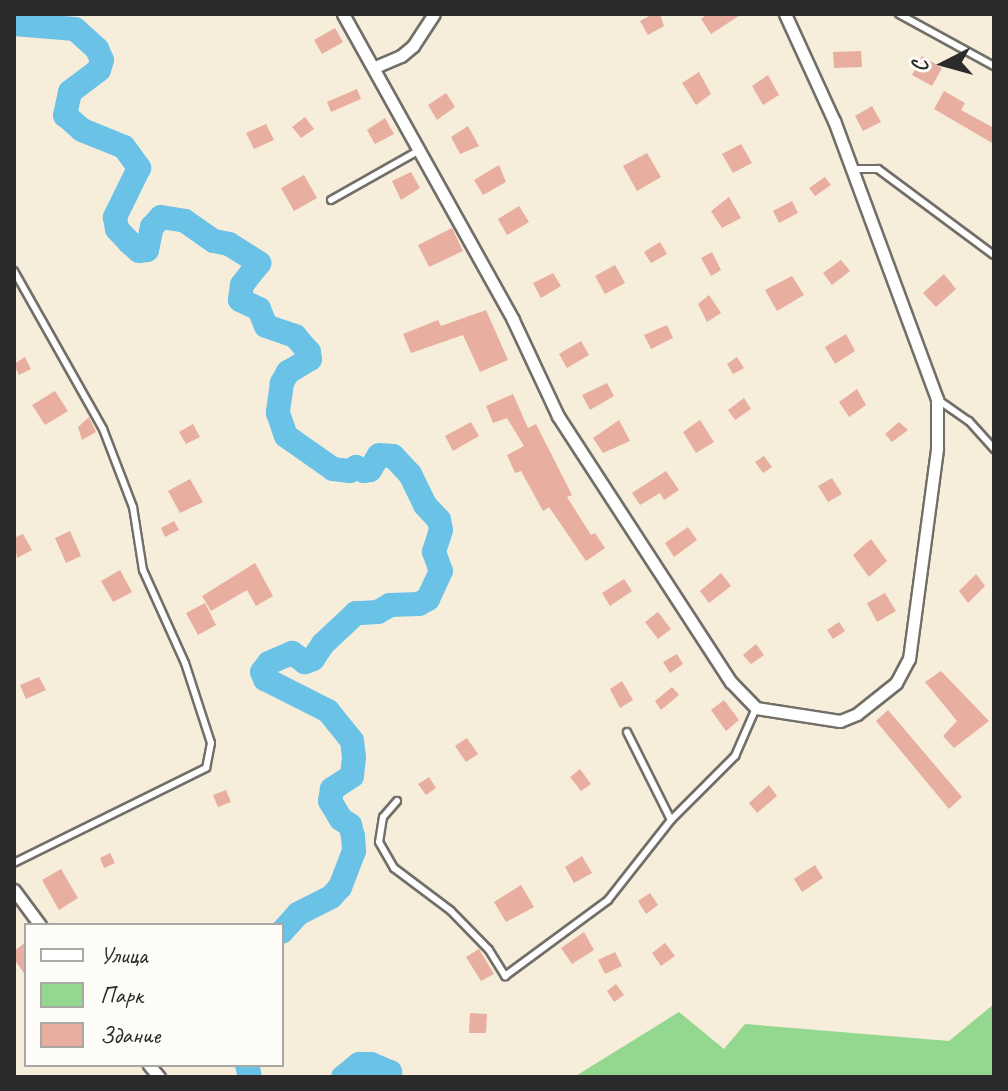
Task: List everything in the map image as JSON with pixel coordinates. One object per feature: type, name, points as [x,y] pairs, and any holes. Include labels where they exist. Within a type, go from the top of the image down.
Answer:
[{"type":"street","points":[[343,14],[513,320],[558,416],[731,682],[756,708],[840,721],[857,714],[896,683],[909,659],[937,448],[937,399],[853,169],[785,14]]},
{"type":"street","points":[[375,67],[401,56],[413,46],[434,14]]},
{"type":"street","points":[[14,890],[39,923]]},
{"type":"lane","points":[[899,14],[994,66]]},
{"type":"lane","points":[[331,200],[420,150]]},
{"type":"lane","points":[[853,169],[878,169],[994,255]]},
{"type":"lane","points":[[14,271],[103,429],[133,507],[143,570],[185,663],[211,743],[206,768],[14,863]]},
{"type":"lane","points":[[937,399],[969,421],[994,449]]},
{"type":"lane","points":[[397,801],[383,817],[379,842],[394,868],[451,911],[489,950],[505,976],[608,900],[671,820],[735,756],[756,708]]},
{"type":"lane","points":[[627,732],[671,820]]},
{"type":"green space","points":[[994,1004],[994,1077],[574,1077],[679,1012],[724,1049],[745,1024],[949,1041]]},
{"type":"building","points":[[660,14],[664,26],[648,35],[640,21]]},
{"type":"building","points":[[708,14],[742,14],[711,34],[701,19]]},
{"type":"building","points":[[335,28],[343,42],[322,54],[314,40]]},
{"type":"building","points":[[861,51],[862,67],[834,68],[833,52]]},
{"type":"building","points":[[922,56],[942,68],[932,86],[912,75]]},
{"type":"building","points":[[699,72],[711,94],[696,105],[682,83]]},
{"type":"building","points":[[768,75],[779,95],[763,105],[752,86]]},
{"type":"building","points":[[357,89],[361,99],[331,112],[327,102]]},
{"type":"building","points":[[944,91],[965,103],[961,110],[994,128],[994,144],[934,109]]},
{"type":"building","points":[[446,93],[455,107],[437,120],[428,105]]},
{"type":"building","points":[[872,106],[881,122],[863,131],[855,116]]},
{"type":"building","points":[[305,117],[314,129],[301,138],[292,127]]},
{"type":"building","points":[[385,118],[394,134],[375,144],[367,130]]},
{"type":"building","points":[[266,124],[274,140],[254,149],[246,133]]},
{"type":"building","points":[[468,126],[479,146],[460,154],[451,137]]},
{"type":"building","points":[[741,144],[752,163],[733,173],[722,154]]},
{"type":"building","points":[[647,153],[661,177],[637,191],[623,166]]},
{"type":"building","points":[[499,165],[506,182],[483,195],[474,180]]},
{"type":"building","points":[[411,172],[420,188],[401,200],[392,181]]},
{"type":"building","points":[[304,175],[317,198],[294,211],[281,188]]},
{"type":"building","points":[[825,177],[831,185],[815,196],[809,188]]},
{"type":"building","points":[[729,197],[741,218],[722,228],[711,211]]},
{"type":"building","points":[[792,201],[798,213],[779,223],[773,211]]},
{"type":"building","points":[[519,206],[529,222],[507,235],[498,219]]},
{"type":"building","points":[[452,228],[463,251],[429,267],[418,245]]},
{"type":"building","points":[[660,242],[667,254],[651,263],[644,252]]},
{"type":"building","points":[[712,252],[721,270],[711,276],[701,258]]},
{"type":"building","points":[[841,260],[850,271],[832,285],[823,273]]},
{"type":"building","points":[[615,265],[625,283],[605,294],[595,276]]},
{"type":"building","points":[[553,273],[561,286],[541,298],[533,283]]},
{"type":"building","points":[[944,274],[956,289],[936,307],[923,293]]},
{"type":"building","points":[[792,276],[804,295],[777,311],[765,290]]},
{"type":"building","points":[[709,295],[721,313],[707,322],[698,304]]},
{"type":"building","points":[[486,310],[508,360],[480,372],[463,335],[411,353],[403,334],[438,320],[441,326]]},
{"type":"building","points":[[667,325],[673,338],[651,349],[644,335]]},
{"type":"building","points":[[846,334],[855,351],[835,364],[825,347]]},
{"type":"building","points":[[581,341],[589,355],[567,368],[559,354]]},
{"type":"building","points":[[25,357],[31,369],[19,375],[14,364]]},
{"type":"building","points":[[737,357],[744,368],[733,374],[727,364]]},
{"type":"building","points":[[607,383],[614,396],[590,410],[582,395]]},
{"type":"building","points":[[857,389],[866,405],[849,417],[839,402]]},
{"type":"building","points":[[55,391],[68,411],[45,425],[32,405]]},
{"type":"building","points":[[513,394],[528,428],[536,424],[572,495],[567,497],[591,535],[595,533],[605,548],[586,561],[549,507],[543,511],[521,471],[515,473],[507,455],[524,446],[507,418],[493,423],[486,406]]},
{"type":"building","points":[[744,398],[751,409],[735,420],[728,410]]},
{"type":"building","points":[[89,417],[96,432],[82,440],[78,427]]},
{"type":"building","points":[[619,420],[630,441],[603,453],[593,438]]},
{"type":"building","points":[[700,420],[714,442],[696,453],[683,432]]},
{"type":"building","points":[[471,422],[479,436],[453,451],[445,436]]},
{"type":"building","points":[[899,422],[908,430],[892,442],[885,434]]},
{"type":"building","points":[[193,424],[200,437],[186,444],[179,432]]},
{"type":"building","points":[[764,456],[772,467],[763,473],[755,462]]},
{"type":"building","points":[[666,471],[679,490],[664,500],[660,493],[640,505],[632,493]]},
{"type":"building","points":[[832,478],[842,494],[828,502],[818,486]]},
{"type":"building","points":[[190,479],[203,502],[180,513],[168,491]]},
{"type":"building","points":[[174,521],[179,530],[165,537],[161,528]]},
{"type":"building","points":[[688,527],[697,540],[674,557],[665,543]]},
{"type":"building","points":[[70,531],[81,556],[66,563],[55,538]]},
{"type":"building","points":[[23,534],[32,550],[17,558],[14,538]]},
{"type":"building","points":[[871,539],[887,561],[869,577],[853,555]]},
{"type":"building","points":[[255,563],[273,596],[256,606],[247,590],[211,611],[202,596]]},
{"type":"building","points":[[120,570],[132,592],[113,602],[101,581]]},
{"type":"building","points":[[721,573],[731,586],[709,603],[700,591]]},
{"type":"building","points":[[976,574],[985,586],[968,603],[959,591]]},
{"type":"building","points":[[624,579],[632,591],[610,606],[602,593]]},
{"type":"building","points":[[885,593],[896,611],[877,622],[867,603]]},
{"type":"building","points":[[205,603],[216,625],[198,635],[186,613]]},
{"type":"building","points":[[658,612],[671,629],[658,639],[645,622]]},
{"type":"building","points":[[839,622],[845,631],[833,639],[827,630]]},
{"type":"building","points":[[756,644],[764,655],[751,664],[743,655]]},
{"type":"building","points":[[677,654],[683,664],[670,673],[663,662]]},
{"type":"building","points":[[941,671],[989,721],[954,748],[943,736],[957,721],[925,682]]},
{"type":"building","points":[[39,677],[46,690],[26,699],[20,685]]},
{"type":"building","points":[[622,681],[633,700],[620,708],[610,689]]},
{"type":"building","points":[[672,687],[679,695],[661,710],[655,701]]},
{"type":"building","points":[[724,700],[739,720],[726,731],[711,710]]},
{"type":"building","points":[[888,710],[962,797],[949,809],[876,721]]},
{"type":"building","points":[[467,738],[478,754],[466,762],[455,746]]},
{"type":"building","points":[[580,769],[591,784],[581,791],[570,777]]},
{"type":"building","points":[[429,777],[436,788],[426,795],[418,784]]},
{"type":"building","points":[[769,785],[777,796],[757,813],[749,803]]},
{"type":"building","points":[[226,790],[231,802],[218,807],[213,795]]},
{"type":"building","points":[[110,853],[115,863],[104,868],[100,858]]},
{"type":"building","points":[[582,856],[592,873],[574,883],[565,867]]},
{"type":"building","points":[[815,865],[823,878],[802,892],[794,879]]},
{"type":"building","points":[[61,869],[78,898],[59,910],[42,880]]},
{"type":"building","points":[[521,885],[534,907],[506,922],[494,902]]},
{"type":"building","points":[[650,893],[658,905],[646,914],[638,901]]},
{"type":"building","points":[[584,932],[594,950],[572,964],[561,948]]},
{"type":"building","points":[[665,943],[675,956],[661,966],[652,953]]},
{"type":"building","points":[[24,944],[24,973],[14,959],[14,951]]},
{"type":"building","points":[[479,949],[494,974],[481,981],[466,957]]},
{"type":"building","points":[[615,952],[622,966],[605,974],[598,960]]},
{"type":"building","points":[[616,984],[624,995],[614,1002],[607,991]]},
{"type":"building","points":[[470,1013],[487,1014],[486,1033],[469,1033]]},
{"type":"waterway","points":[[14,24],[75,29],[97,49],[102,60],[99,70],[70,92],[65,115],[82,130],[124,147],[139,168],[115,217],[117,229],[129,242],[139,251],[147,250],[152,227],[161,217],[185,221],[214,241],[229,244],[259,263],[242,285],[240,300],[259,309],[266,326],[295,336],[309,352],[310,359],[288,372],[282,383],[278,413],[286,436],[333,469],[350,471],[356,467],[370,470],[379,455],[393,456],[410,474],[425,505],[439,520],[441,530],[434,552],[441,571],[428,599],[419,604],[390,605],[378,612],[356,613],[323,644],[313,659],[305,662],[292,653],[269,663],[262,672],[265,679],[328,711],[352,741],[354,757],[352,776],[332,789],[330,801],[341,819],[350,825],[353,836],[354,851],[340,887],[331,897],[298,914],[284,930]]},
{"type":"waterway","points":[[343,1077],[359,1064],[371,1064],[390,1072],[388,1077]]},
{"type":"waterway","points":[[248,1067],[250,1077]]}]
